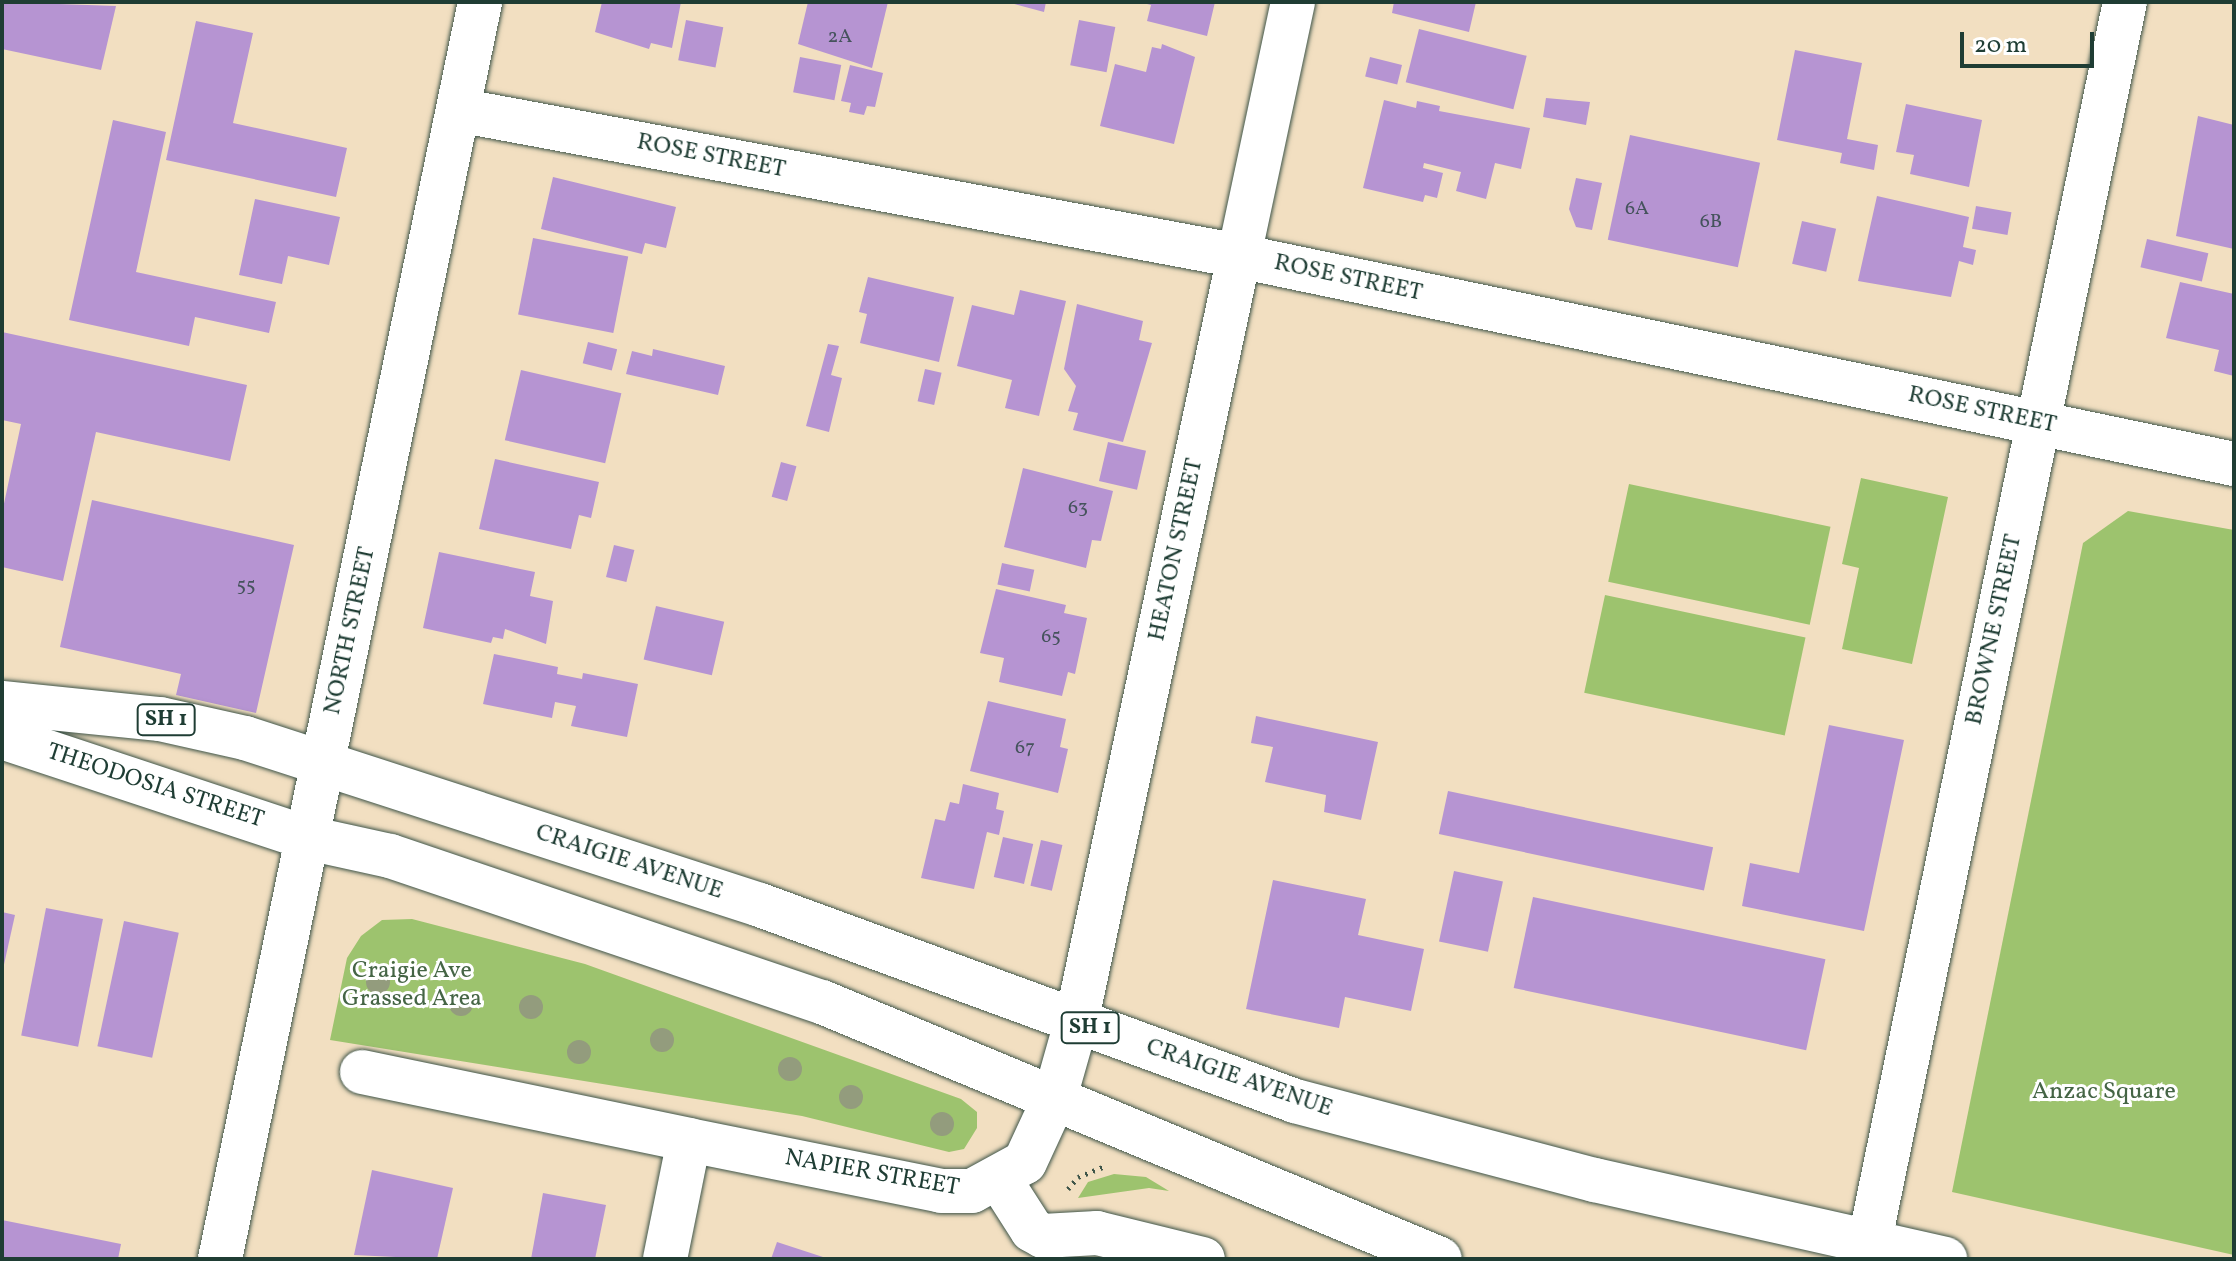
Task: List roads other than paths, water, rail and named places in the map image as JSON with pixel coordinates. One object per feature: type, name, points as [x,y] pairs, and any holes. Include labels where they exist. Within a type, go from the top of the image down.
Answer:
[{"type":"main road","name":"NORTH STREET","points":[[220,1259],[480,2]]},
{"type":"main road","name":"HEATON STREET","points":[[1055,1097],[1076,1023],[1293,2]]},
{"type":"main road","name":"BROWNE STREET","points":[[1868,1251],[2125,2]]},
{"type":"main road","name":"ROSE STREET","points":[[458,110],[1239,256],[2234,464]]},
{"type":"main road","name":"THEODOSIA STREET","points":[[2,703],[160,719],[324,764]]},
{"type":"main road","name":"THEODOSIA STREET","points":[[2,737],[308,838]]},
{"type":"main road","name":"CRAIGIE AVENUE","points":[[324,764],[760,905],[1295,1101],[1438,1141],[1868,1251],[1945,1259]]},
{"type":"main road","points":[[308,838],[390,856],[822,1002],[1440,1259]]},
{"type":"main road","name":"NAPIER STREET","points":[[362,1072],[941,1191],[972,1191],[1000,1180],[1025,1162],[1055,1097]]},
{"type":"main road","points":[[665,1259],[689,1140]]},
{"type":"main road","points":[[1000,1180],[1032,1230],[1043,1236],[1097,1233],[1203,1259]]},
{"type":"park label","name":"Craigie Ave Grassed Area","points":[[412,986]]},
{"type":"park label","name":"Anzac Square","points":[[2104,1093]]}]
